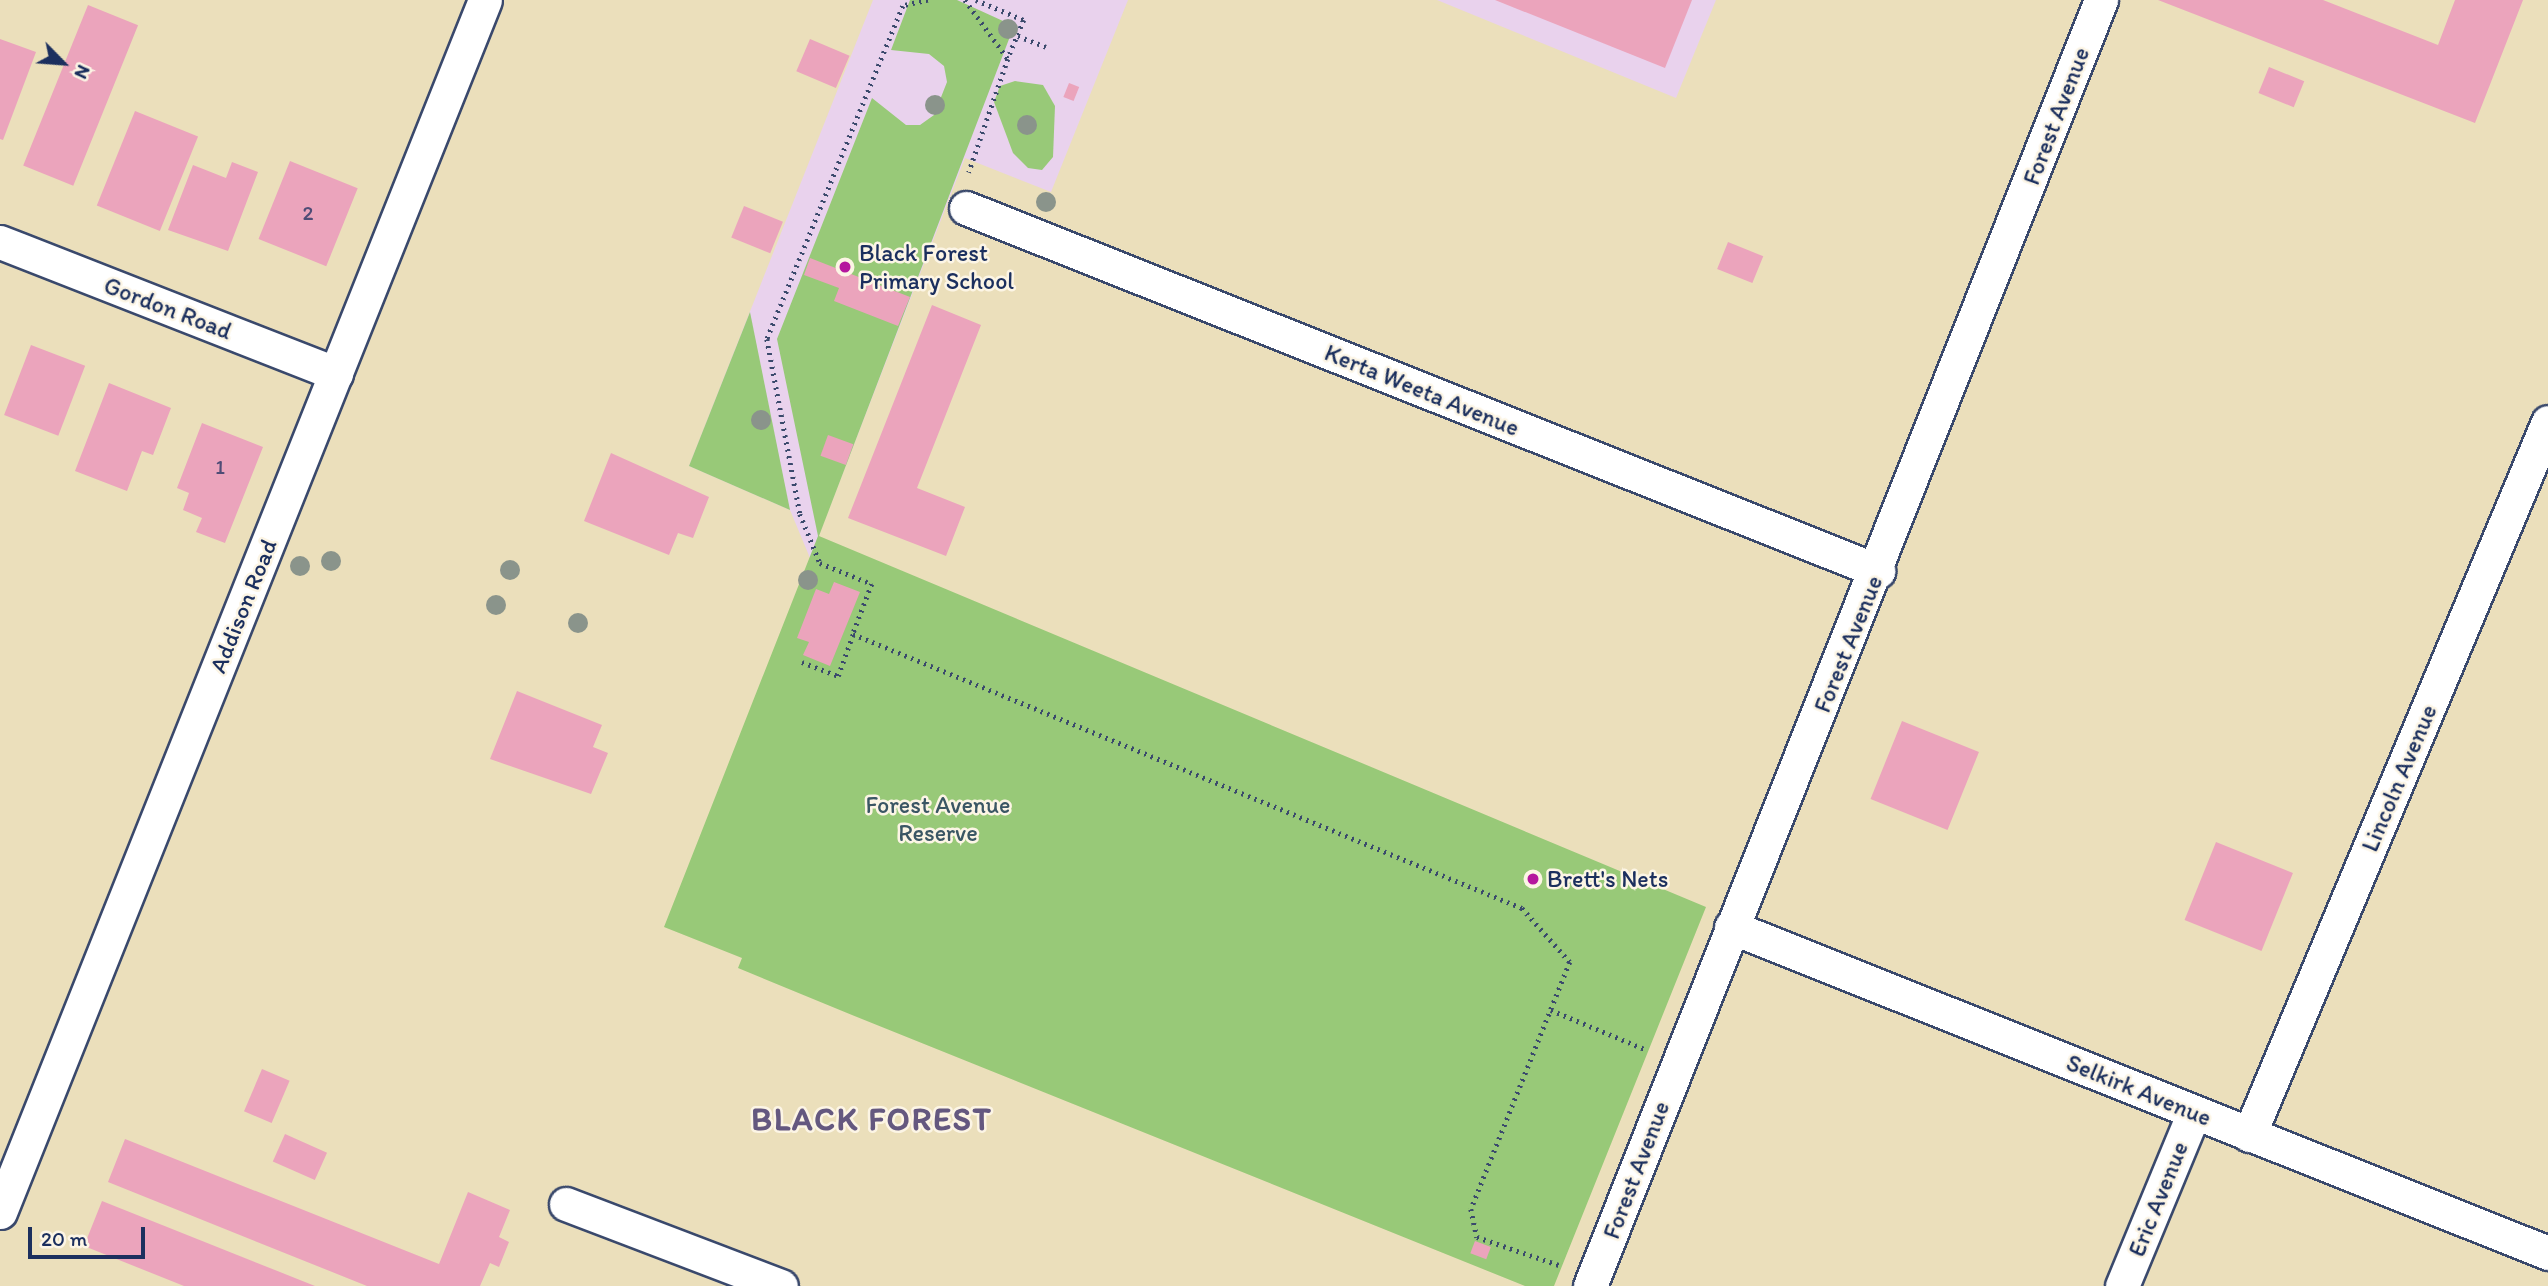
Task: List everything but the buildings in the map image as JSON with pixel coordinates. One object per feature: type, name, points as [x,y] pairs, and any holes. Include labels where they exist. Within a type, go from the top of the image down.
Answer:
[{"type":"street","name":"Addison Road","points":[[0,1212],[485,0]]},
{"type":"street","name":"Forest Avenue","points":[[1590,1286],[1731,927],[1878,571],[2101,0]]},
{"type":"street","name":"Kerta Weeta Avenue","points":[[966,208],[1878,571]]},
{"type":"street","name":"Gordon Road","points":[[0,242],[336,374]]},
{"type":"street","name":"Lincoln Avenue","points":[[2249,1135],[2548,422]]},
{"type":"street","name":"Selkirk Avenue","points":[[1731,927],[2548,1254]]},
{"type":"street","name":"Eric Avenue","points":[[2122,1286],[2194,1112]]},
{"type":"street","points":[[566,1204],[781,1286]]},
{"type":"path","points":[[803,662],[838,676],[872,584],[820,563],[800,514],[767,339],[902,6],[927,0]]},
{"type":"path","points":[[965,0],[1008,59]]},
{"type":"path","points":[[970,160],[1024,20],[976,0]]},
{"type":"path","points":[[1018,36],[1046,47]]},
{"type":"path","points":[[853,634],[1522,908],[1570,962],[1471,1209],[1478,1237],[1562,1266]]},
{"type":"path","points":[[1550,1010],[1649,1050]]},
{"type":"shaded area","name":"Black Forest Primary School","points":[[873,0],[1128,0],[1051,192],[965,158],[810,558],[790,510],[689,466]]},
{"type":"shaded area","points":[[1437,0],[1716,0],[1676,98]]},
{"type":"green space","name":"Forest Avenue Reserve","points":[[910,0],[957,0],[1014,26],[819,536],[1706,907],[1554,1286],[1525,1286],[852,1015],[738,968],[742,958],[664,927],[818,536],[777,339],[872,98],[906,125],[920,125],[934,115],[947,82],[944,66],[929,54],[891,50]]},
{"type":"green space","points":[[1015,81],[1043,85],[1055,106],[1053,157],[1042,170],[1028,168],[1013,153],[994,102],[1000,86]]},
{"type":"green space","points":[[750,312],[790,510],[689,466]]},
{"type":"place","name":"Black Forest Primary School","points":[[845,267]]},
{"type":"place","name":"Brett's Nets","points":[[1533,879]]},
{"type":"district","name":"BLACK FOREST","points":[[872,1119]]}]
